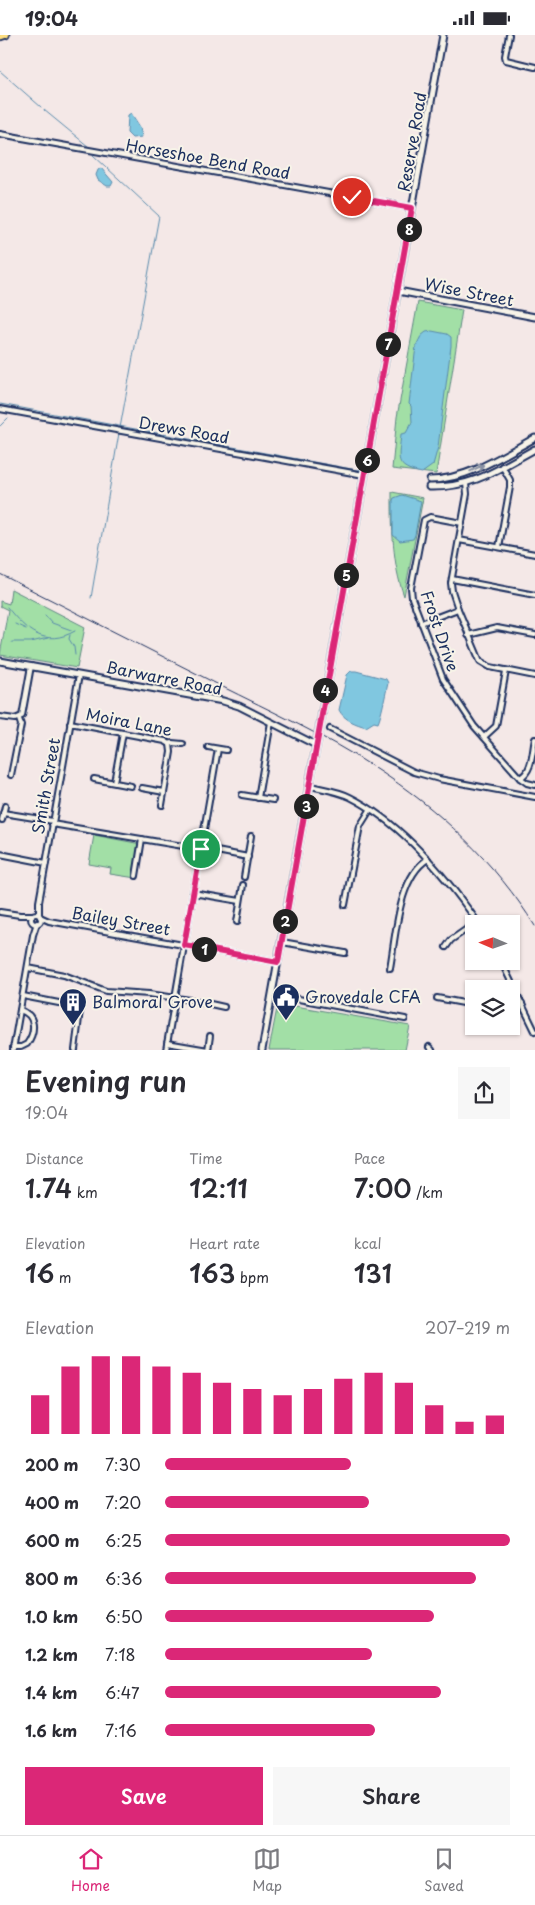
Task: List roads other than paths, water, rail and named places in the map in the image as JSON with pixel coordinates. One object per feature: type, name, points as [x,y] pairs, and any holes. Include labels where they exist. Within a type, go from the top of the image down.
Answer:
[{"type":"main road","points":[[0,37],[6,35]]},
{"type":"street","name":"Reserve Road","points":[[262,1050],[443,35]]},
{"type":"street","points":[[509,35],[506,61],[535,67]]},
{"type":"street","name":"Horseshoe Bend Road","points":[[0,134],[412,208]]},
{"type":"street","name":"Wise Street","points":[[398,291],[535,317]]},
{"type":"street","name":"Drews Road","points":[[0,409],[364,475]]},
{"type":"street","points":[[535,438],[463,475],[430,483],[448,487],[466,483],[535,449]]},
{"type":"street","points":[[498,458],[510,485],[499,547]]},
{"type":"street","points":[[463,475],[468,494],[452,579],[452,591],[458,609],[480,661],[490,667],[535,676]]},
{"type":"street","name":"Frost Drive","points":[[462,523],[430,517],[424,520],[411,592],[441,676],[474,726],[520,778],[527,783],[535,785]]},
{"type":"street","points":[[459,540],[535,554]]},
{"type":"street","points":[[452,579],[535,595]]},
{"type":"street","points":[[421,623],[458,609]]},
{"type":"street","points":[[468,635],[496,628],[535,635]]},
{"type":"street","name":"Barwarre Road","points":[[0,661],[223,701],[239,706],[316,745]]},
{"type":"street","points":[[11,775],[21,725],[19,719],[23,711],[31,666]]},
{"type":"street","points":[[484,737],[496,726],[506,671]]},
{"type":"street","name":"Smith Street","points":[[13,1048],[28,968],[34,917],[39,902],[79,675]]},
{"type":"street","points":[[0,717],[19,719]]},
{"type":"street","points":[[258,798],[271,722]]},
{"type":"street","name":"Moira Lane","points":[[70,723],[165,741],[170,744],[184,744]]},
{"type":"street","points":[[330,729],[414,772],[439,779],[535,797]]},
{"type":"street","points":[[114,782],[123,733]]},
{"type":"street","points":[[520,778],[526,775],[530,768],[535,739]]},
{"type":"street","points":[[162,805],[171,752],[170,744]]},
{"type":"street","points":[[208,747],[226,750]]},
{"type":"street","points":[[166,1050],[218,749]]},
{"type":"street","points":[[94,779],[131,786]]},
{"type":"street","points":[[310,786],[341,793],[370,810],[411,842],[428,859],[470,915]]},
{"type":"street","points":[[142,788],[164,791]]},
{"type":"street","points":[[242,795],[273,800]]},
{"type":"street","points":[[2,820],[5,806]]},
{"type":"street","points":[[345,905],[360,826],[370,810]]},
{"type":"street","points":[[3,813],[248,857]]},
{"type":"street","points":[[244,877],[251,836]]},
{"type":"street","points":[[136,876],[142,839]]},
{"type":"street","points":[[0,854],[46,863]]},
{"type":"street","points":[[390,968],[406,885],[418,867],[428,859]]},
{"type":"street","points":[[237,921],[243,885]]},
{"type":"street","points":[[193,893],[240,901]]},
{"type":"street","name":"Bailey Street","points":[[0,912],[278,962]]},
{"type":"street","points":[[34,917],[38,923]]},
{"type":"street","name":"Bailey Street","points":[[34,917],[38,923],[49,921]]},
{"type":"street","name":"Smith Street","points":[[33,935],[38,923]]},
{"type":"street","points":[[446,947],[451,940],[465,930]]},
{"type":"street","points":[[282,942],[345,953]]},
{"type":"street","points":[[28,968],[64,975],[106,991],[149,993],[224,1007]]},
{"type":"street","points":[[506,970],[535,1031]]},
{"type":"street","points":[[272,994],[395,1020],[405,1019]]},
{"type":"street","points":[[22,996],[69,1005],[80,1010],[75,1050]]},
{"type":"street","points":[[436,998],[465,1003]]},
{"type":"street","points":[[13,1048],[27,1044],[34,1029],[32,1018],[20,1009]]},
{"type":"street","points":[[167,1043],[208,1050],[210,1036]]},
{"type":"water","points":[[131,113],[140,127],[142,137],[132,138],[127,133],[128,115]]},
{"type":"water","points":[[101,168],[113,182],[111,186],[107,186],[98,180],[96,175]]},
{"type":"water","points":[[432,331],[447,334],[451,337],[451,346],[438,447],[433,465],[422,473],[402,465],[399,450],[401,434],[406,433],[412,422],[411,406],[409,404],[416,346],[421,336],[426,332]]},
{"type":"water","points":[[402,495],[421,501],[413,539],[400,541],[393,535],[393,500]]},
{"type":"water","points":[[351,671],[386,679],[388,683],[378,723],[374,722],[366,727],[362,726],[347,719],[339,710],[347,675]]},
{"type":"waterway","points":[[0,71],[41,107]]},
{"type":"waterway","points":[[44,110],[89,147]]},
{"type":"waterway","points":[[93,155],[159,216],[120,428]]},
{"type":"waterway","points":[[0,404],[357,470],[363,469]]},
{"type":"waterway","points":[[0,426],[8,418]]},
{"type":"waterway","points":[[91,598],[119,433]]},
{"type":"waterway","points":[[7,607],[29,630],[45,637],[54,638],[75,631]]},
{"type":"waterway","points":[[45,615],[52,623],[74,631]]},
{"type":"waterway","points":[[15,624],[26,629]]},
{"type":"waterway","points":[[70,635],[69,639],[74,647],[75,655]]},
{"type":"waterway","points":[[12,642],[31,642],[48,638]]},
{"type":"railway","points":[[0,574],[298,724],[375,768],[421,801],[464,838],[502,880],[535,926]]},
{"type":"place","name":"Grovedale CFA","points":[[286,1021]]},
{"type":"place","name":"Balmoral Grove","points":[[73,1026]]}]
